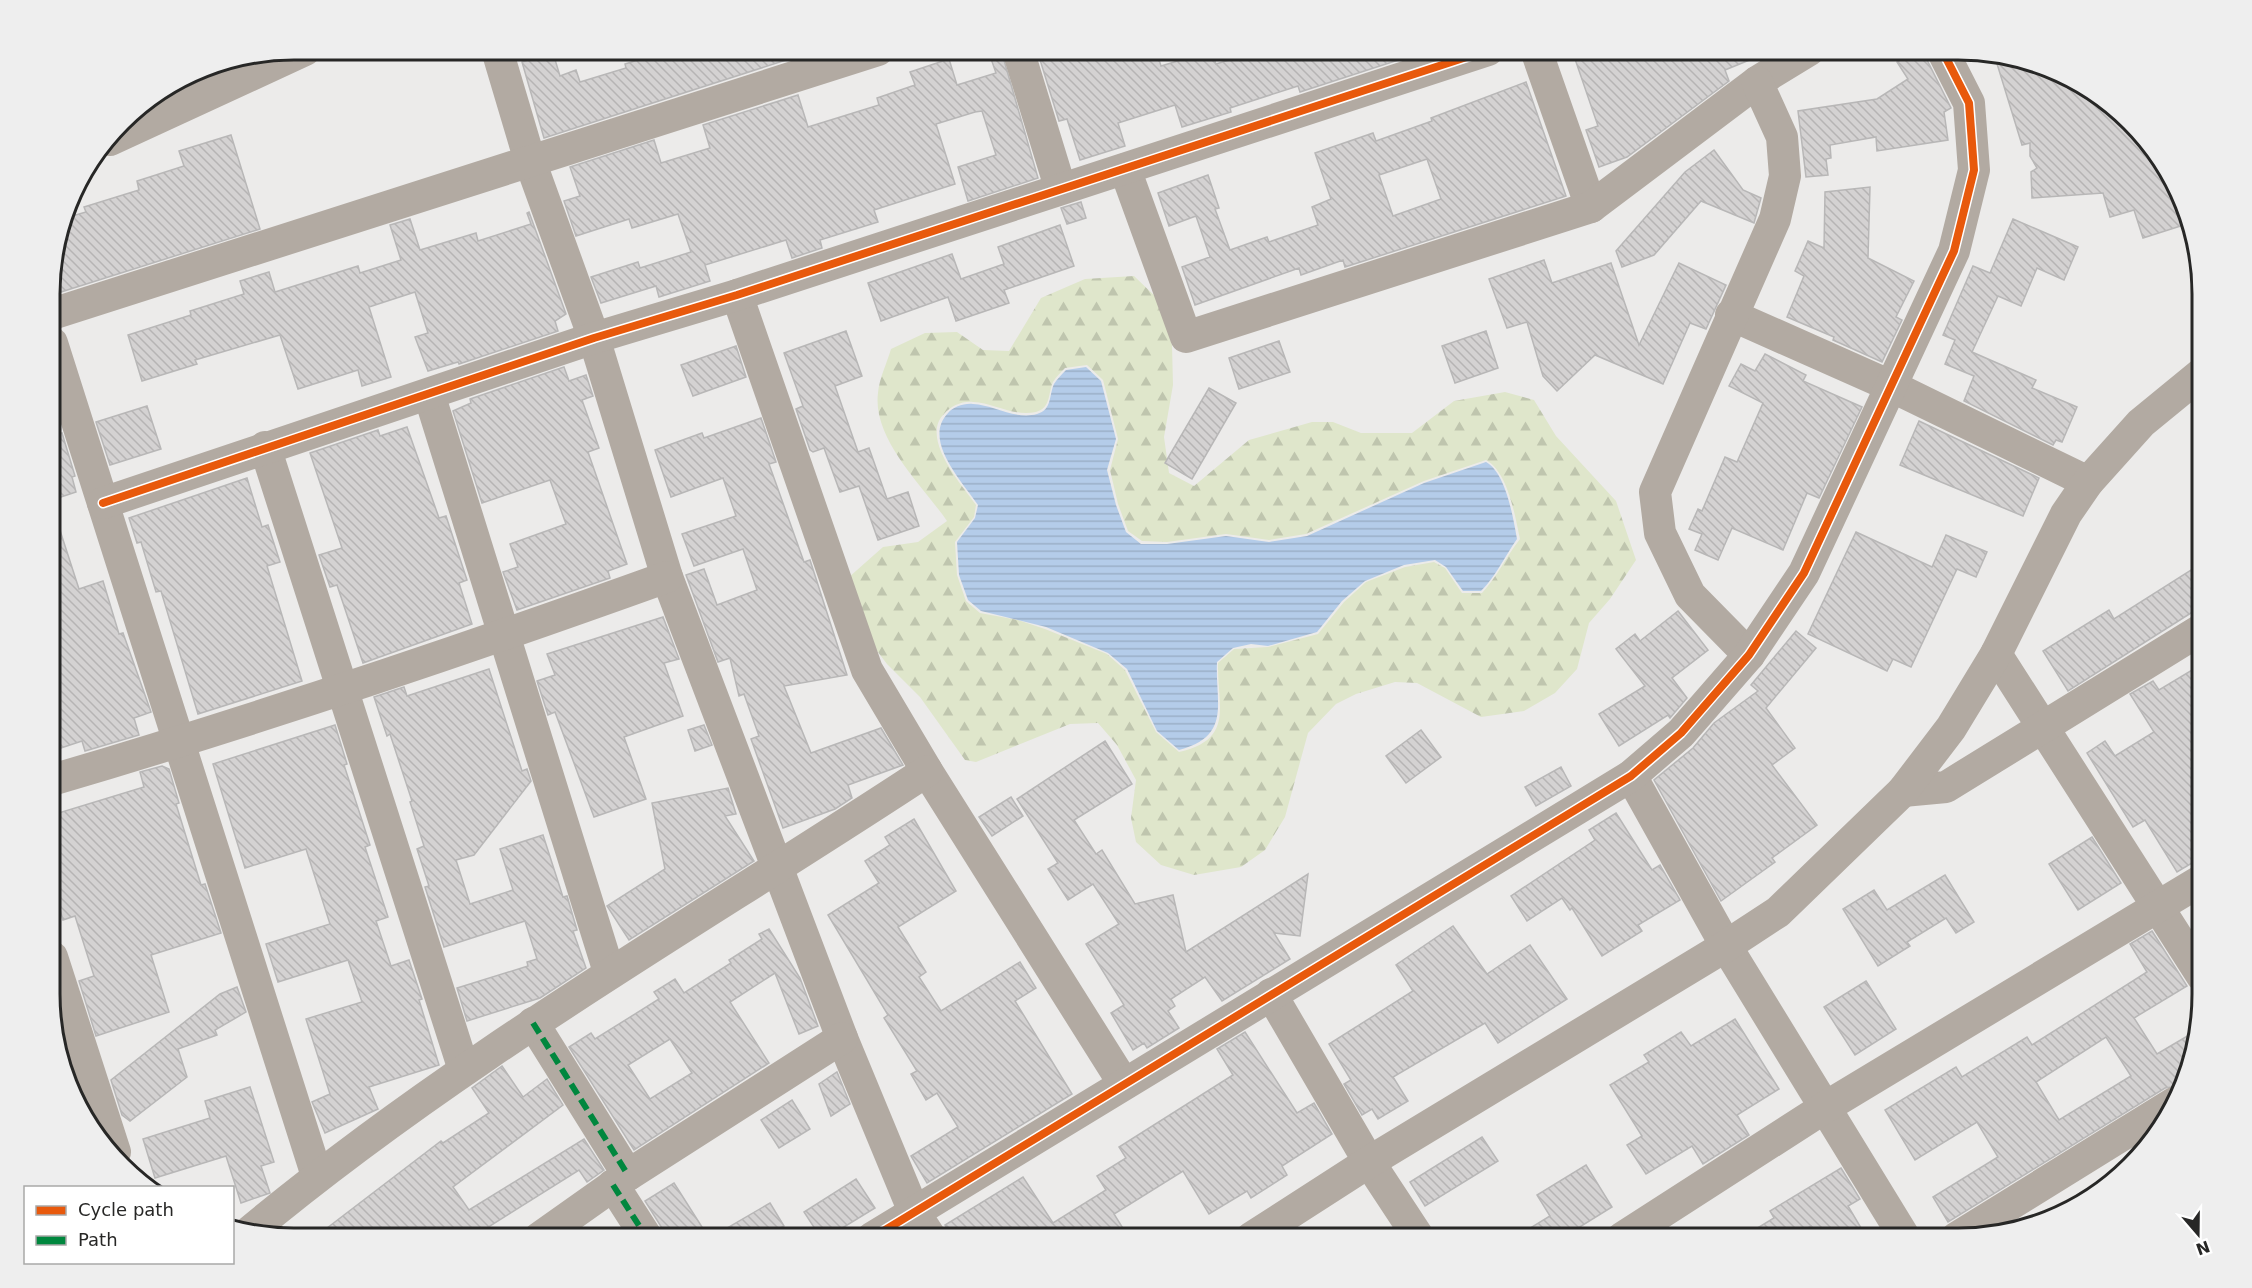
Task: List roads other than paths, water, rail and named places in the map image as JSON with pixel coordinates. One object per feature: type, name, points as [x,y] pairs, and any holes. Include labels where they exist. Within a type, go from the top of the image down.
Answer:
[{"type":"street","points":[[500,60],[530,161],[594,338],[667,577],[842,1038],[914,1212],[925,1228]]},
{"type":"street","points":[[60,311],[847,60]]},
{"type":"street","points":[[1021,60],[1060,187]]},
{"type":"street","points":[[103,503],[594,338],[737,295],[1060,187],[1125,169],[1457,60]]},
{"type":"street","points":[[1540,60],[1591,207]]},
{"type":"street","points":[[1125,169],[1186,337],[1591,207],[1757,82],[1793,60]]},
{"type":"street","points":[[888,1228],[1631,776],[1681,733],[1749,655],[1804,573],[1954,250],[1974,170],[1969,103],[1947,60]]},
{"type":"street","points":[[123,134],[282,61]]},
{"type":"street","points":[[1749,655],[1690,595],[1660,533],[1655,492],[1775,219],[1785,176],[1782,137],[1757,82]]},
{"type":"street","points":[[737,295],[867,670],[927,771],[1124,1084]]},
{"type":"street","points":[[1731,315],[1891,386],[2088,482]]},
{"type":"street","points":[[60,368],[317,1176]]},
{"type":"street","points":[[1267,1228],[1369,1162],[1726,946],[1778,912],[1903,791],[1951,728],[1996,654],[2066,514],[2088,482],[2141,423],[2192,381]]},
{"type":"street","points":[[429,394],[609,972]]},
{"type":"street","points":[[265,447],[464,1070]]},
{"type":"street","points":[[60,778],[342,689],[667,577]]},
{"type":"street","points":[[1903,791],[1946,788],[2192,635]]},
{"type":"street","points":[[1996,654],[2192,961]]},
{"type":"street","points":[[257,1225],[317,1176],[533,1023],[609,972],[777,870],[927,771]]},
{"type":"street","points":[[1631,776],[1726,946],[1899,1228]]},
{"type":"street","points":[[1638,1228],[1824,1108],[2192,886]]},
{"type":"street","points":[[60,982],[111,1141]]},
{"type":"street","points":[[1271,994],[1369,1162],[1412,1228]]},
{"type":"street","points":[[533,1023],[621,1180],[643,1228]]},
{"type":"street","points":[[553,1228],[621,1180],[842,1038]]},
{"type":"street","points":[[1974,1227],[2161,1111]]},
{"type":"water","points":[[1086,367],[1101,381],[1116,439],[1107,470],[1116,505],[1126,532],[1141,544],[1167,544],[1226,536],[1269,542],[1307,536],[1424,483],[1486,462],[1493,468],[1504,485],[1517,539],[1481,591],[1463,591],[1446,567],[1435,560],[1404,565],[1365,581],[1342,601],[1317,632],[1268,646],[1251,644],[1233,648],[1217,662],[1218,704],[1214,727],[1196,744],[1179,750],[1157,731],[1127,669],[1108,653],[1046,627],[981,611],[968,600],[959,575],[957,542],[975,518],[978,505],[947,460],[939,435],[941,424],[950,411],[966,404],[981,405],[1013,414],[1037,414],[1048,406],[1054,384],[1066,370]]}]
